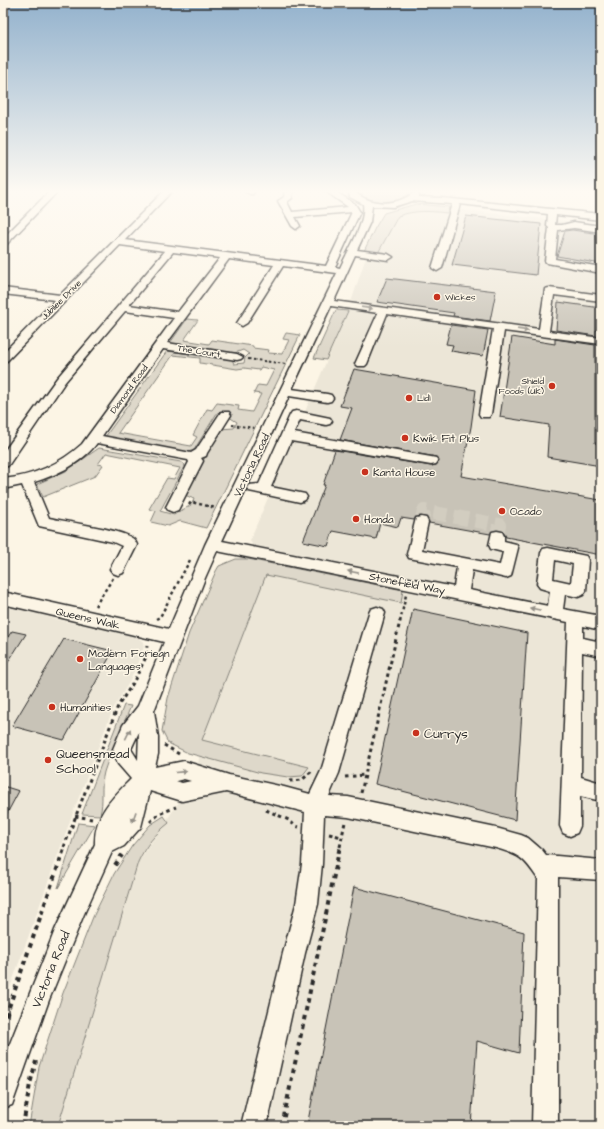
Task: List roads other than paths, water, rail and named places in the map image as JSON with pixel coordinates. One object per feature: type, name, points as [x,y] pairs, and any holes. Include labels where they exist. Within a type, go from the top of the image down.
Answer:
[{"type":"street","name":"Jubilee Drive","points":[[3,359],[117,243]]},
{"type":"street","points":[[123,243],[344,271]]},
{"type":"street","points":[[329,269],[342,243]]},
{"type":"street","name":"Victoria Road","points":[[143,779],[125,758],[122,749],[129,731],[145,711],[173,637],[212,545],[356,243]]},
{"type":"street","points":[[437,268],[445,243]]},
{"type":"street","points":[[552,243],[550,261],[601,270]]},
{"type":"street","points":[[3,463],[60,380],[171,249]]},
{"type":"street","points":[[352,252],[388,257]]},
{"type":"street","name":"Diamond Road","points":[[3,484],[26,480],[78,456],[93,438],[226,256]]},
{"type":"street","points":[[242,322],[280,263]]},
{"type":"street","points":[[3,291],[62,298]]},
{"type":"street","points":[[544,332],[549,291],[601,298]]},
{"type":"street","points":[[328,303],[601,341]]},
{"type":"street","points":[[121,307],[181,316]]},
{"type":"street","points":[[361,364],[384,310]]},
{"type":"street","points":[[485,414],[499,326]]},
{"type":"street","name":"The Court","points":[[161,345],[241,358]]},
{"type":"street","points":[[286,392],[327,398]]},
{"type":"street","points":[[263,490],[296,415],[326,421]]},
{"type":"street","points":[[93,438],[192,457],[201,453],[223,419]]},
{"type":"street","points":[[286,436],[431,461]]},
{"type":"street","points":[[178,507],[196,461],[192,457]]},
{"type":"street","points":[[26,480],[44,522],[116,537],[126,541],[130,545],[118,569]]},
{"type":"street","points":[[241,485],[300,497]]},
{"type":"street","points":[[422,522],[414,554],[506,572],[511,548],[496,545],[497,536]]},
{"type":"street","name":"Stonefield Way","points":[[212,545],[601,622]]},
{"type":"street","points":[[461,594],[465,563]]},
{"type":"street","points":[[545,583],[555,613]]},
{"type":"street","name":"Queens Walk","points":[[3,598],[173,637]]},
{"type":"street","points":[[254,1126],[294,953],[307,904],[315,805],[330,773],[377,613]]},
{"type":"street","points":[[570,826],[574,644],[576,618]]},
{"type":"street","points":[[574,644],[601,649]]},
{"type":"street","name":"Victoria Road","points":[[3,1096],[28,1023],[64,933],[116,846],[117,839],[134,820],[149,754],[145,711]]},
{"type":"street","points":[[143,779],[182,792],[229,784],[284,796],[315,805],[348,807],[431,824],[521,845],[535,857],[548,876],[545,1126]]},
{"type":"street","points":[[571,784],[601,792]]},
{"type":"street","points":[[540,865],[601,870]]},
{"type":"tunnel","points":[[421,522],[424,511],[499,525],[497,536]]},
{"type":"place","name":"Wickes","points":[[437,297]]},
{"type":"place","name":"Shield Foods (UK)","points":[[552,386]]},
{"type":"place","name":"Lidl","points":[[409,398]]},
{"type":"place","name":"Kwik Fit Plus","points":[[405,438]]},
{"type":"place","name":"Kanta House","points":[[365,472]]},
{"type":"place","name":"Ocado","points":[[502,511]]},
{"type":"place","name":"Honda","points":[[356,519]]},
{"type":"place","name":"Modern Foriegn Languages","points":[[80,659]]},
{"type":"place","name":"Humanities","points":[[52,707]]},
{"type":"place","name":"Currys","points":[[416,733]]},
{"type":"place","name":"Queensmead School","points":[[48,760]]}]
